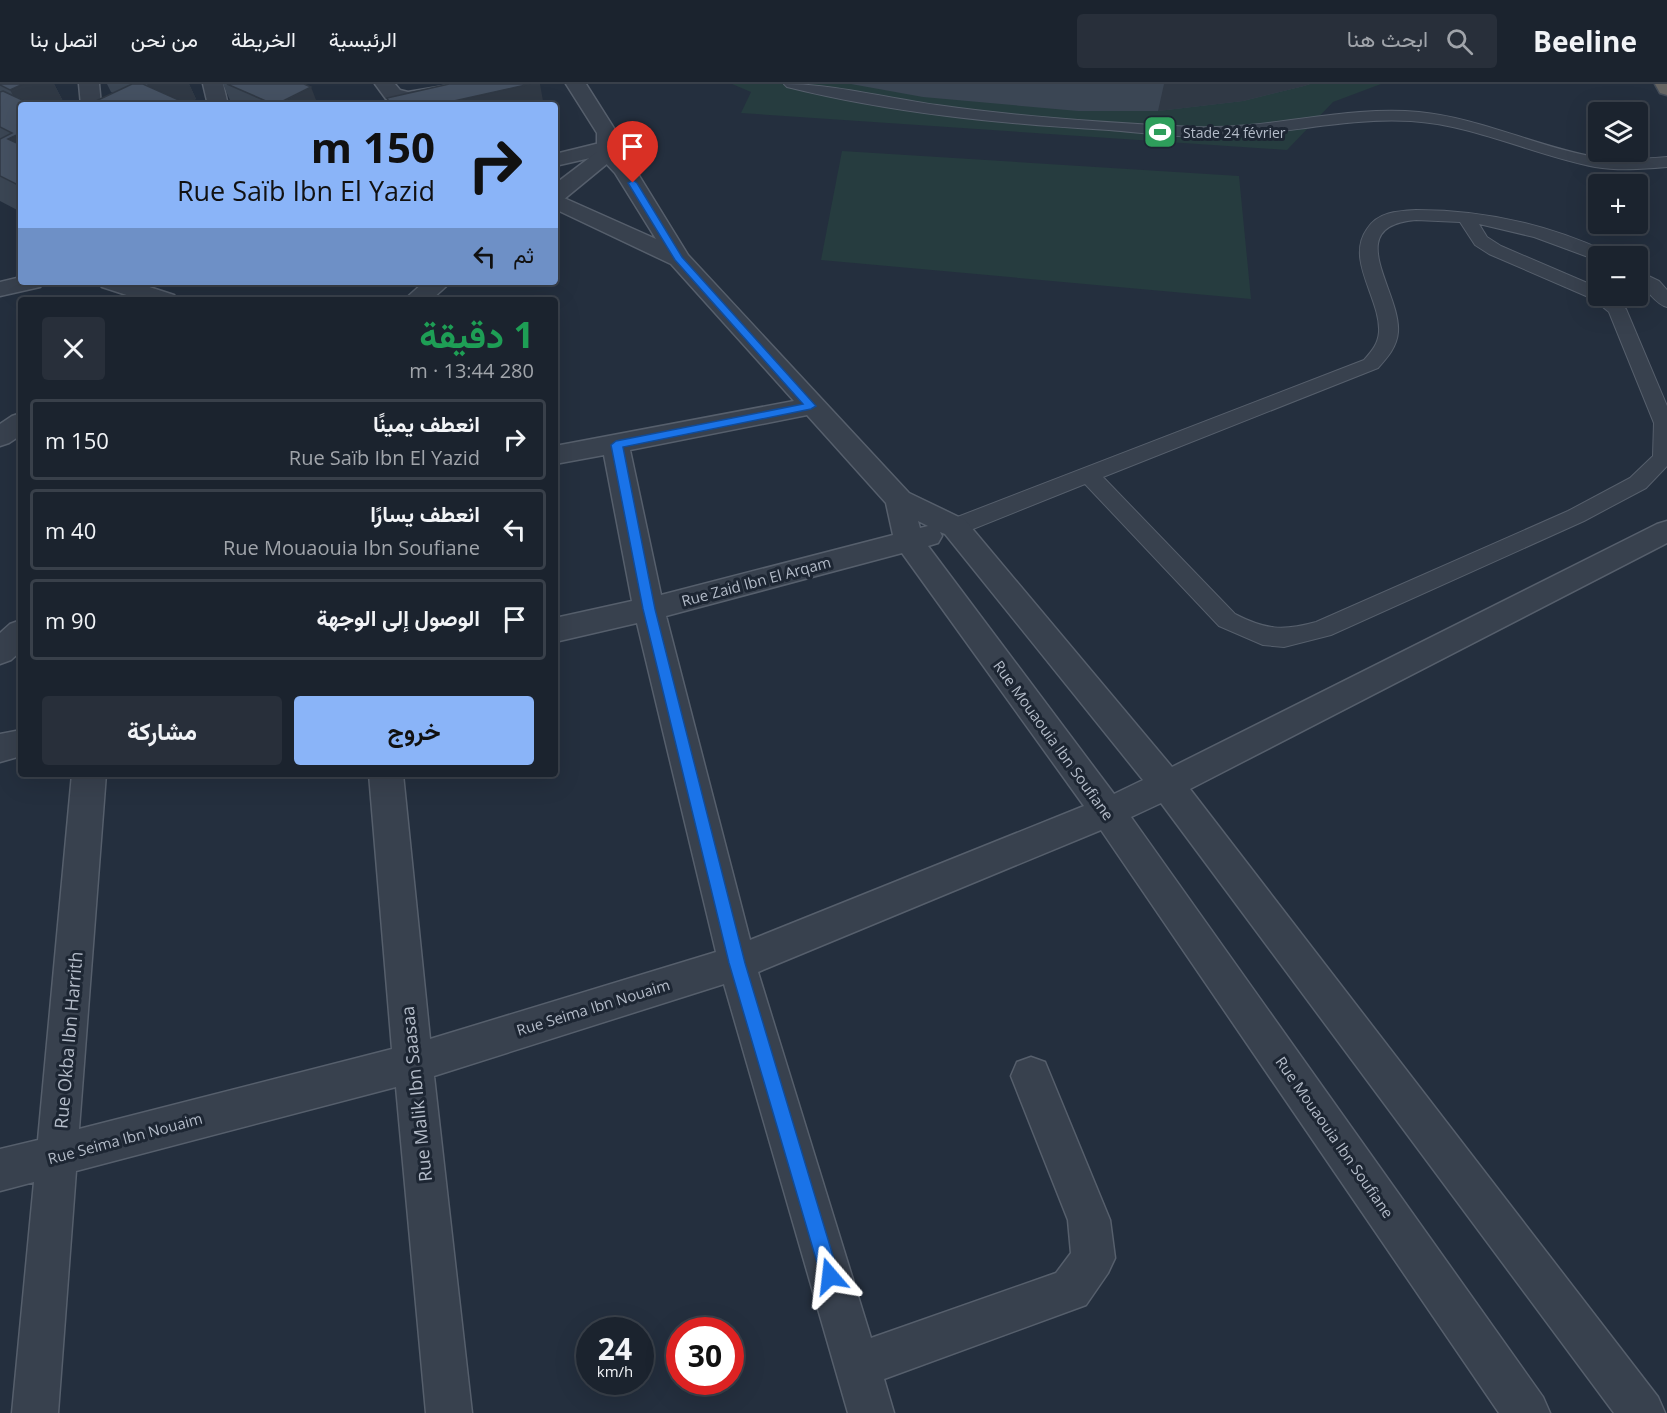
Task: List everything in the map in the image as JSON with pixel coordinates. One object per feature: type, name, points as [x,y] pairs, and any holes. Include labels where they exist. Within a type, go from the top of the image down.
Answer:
[{"type":"street","points":[[88,84],[91,102]]},
{"type":"street","points":[[213,84],[217,102]]},
{"type":"street","points":[[385,84],[393,95],[408,98],[490,84]]},
{"type":"street","name":"Rue Mouaouia Ibn Soufiane","points":[[576,84],[607,133],[608,150],[624,169],[679,258],[811,406],[899,500],[909,542],[1108,812],[1527,1413]]},
{"type":"street","points":[[558,158],[608,150]]},
{"type":"street","points":[[558,192],[608,150]]},
{"type":"street","points":[[558,202],[679,258]]},
{"type":"street","points":[[0,289],[18,285]]},
{"type":"street","points":[[119,285],[157,297]]},
{"type":"street","points":[[420,297],[435,285]]},
{"type":"street","points":[[558,455],[811,406]]},
{"type":"street","points":[[0,437],[18,424]]},
{"type":"street","points":[[616,445],[649,609],[737,963],[871,1413]]},
{"type":"street","points":[[899,500],[955,527],[1167,785],[1642,1413]]},
{"type":"street","name":"Rue Zaid Ibn El Arqam","points":[[558,629],[649,609],[909,542],[955,527]]},
{"type":"street","name":"Rue Seima Ibn Nouaim","points":[[0,1170],[412,1063],[737,963],[1108,812],[1167,785],[1667,531]]},
{"type":"street","points":[[0,652],[18,635]]},
{"type":"street","points":[[0,748],[18,744]]},
{"type":"street","name":"Rue Okba Ibn Harrith","points":[[35,1413],[89,777]]},
{"type":"street","name":"Rue Malik Ibn Saasaa","points":[[386,777],[412,1063],[449,1413]]},
{"type":"street","points":[[857,1366],[1071,1290],[1093,1258],[1089,1220],[1031,1076]]},
{"type":"lane","points":[[792,84],[928,111],[1039,122],[1219,132],[1350,118],[1410,116],[1456,123],[1587,161],[1626,165],[1667,162]]},
{"type":"lane","points":[[955,527],[1371,364],[1385,346],[1389,333],[1381,294],[1370,263],[1368,242],[1378,225],[1388,219],[1434,215],[1518,226],[1588,251]]},
{"type":"lane","points":[[1466,218],[1481,241],[1495,250],[1588,290]]},
{"type":"lane","points":[[1648,282],[1667,301]]},
{"type":"lane","points":[[1089,474],[1227,620],[1254,635],[1291,639],[1323,629],[1576,516],[1638,483],[1663,458],[1664,423],[1617,309],[1613,306]]},
{"type":"green space","name":"Stade 24 février","points":[[732,84],[1381,84],[1333,102],[1287,150],[741,113],[751,92]]},
{"type":"green space","points":[[842,151],[1239,176],[1251,299],[821,260]]},
{"type":"building","points":[[0,84],[23,84],[10,90]]},
{"type":"building","points":[[132,84],[143,84],[183,102],[102,102],[98,100]]},
{"type":"building","points":[[227,84],[304,84],[311,87],[281,102],[268,102]]},
{"type":"building","points":[[449,84],[530,84],[449,102],[389,102],[387,98]]},
{"type":"building","points":[[3,91],[27,102],[18,102],[18,134],[8,139],[18,144],[18,185],[0,176],[0,139],[12,133],[0,127],[0,92]]},
{"type":"place","name":"Stade 24 février","points":[[1160,132]]},
{"type":"route","points":[[633,183],[679,258],[811,406],[616,445],[649,609],[737,963],[830,1276]]}]
